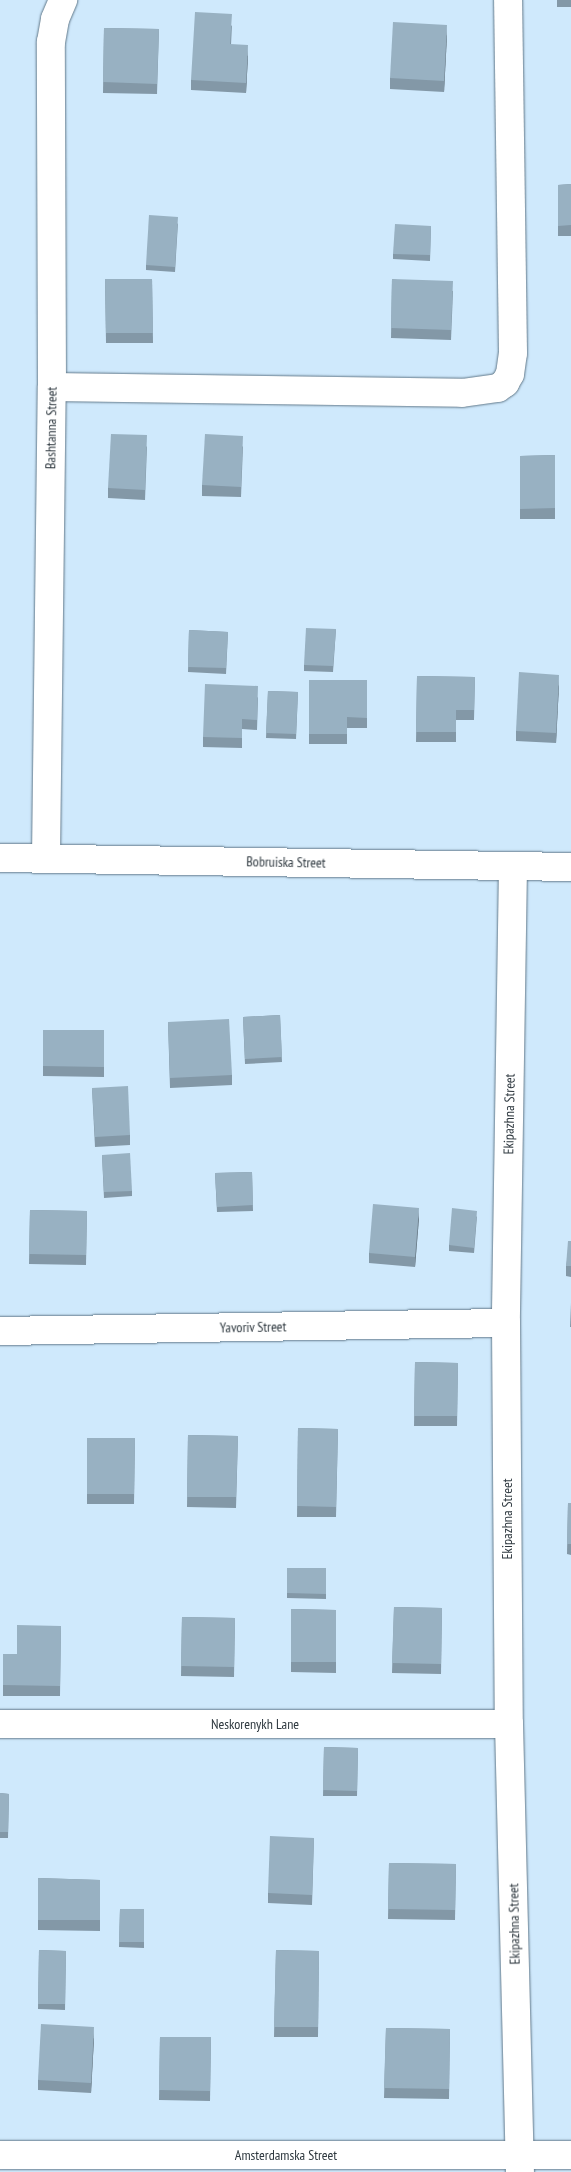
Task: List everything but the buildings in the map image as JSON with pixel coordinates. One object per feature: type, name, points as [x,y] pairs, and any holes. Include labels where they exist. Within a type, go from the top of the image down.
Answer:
[{"type":"street","name":"Bashtanna Street","points":[[46,857],[52,388],[51,42],[55,19],[63,0]]},
{"type":"street","points":[[52,388],[462,393],[498,388],[505,383],[510,374],[513,353],[508,0]]},
{"type":"street","name":"Bobruiska Street","points":[[0,858],[46,857],[571,867]]},
{"type":"street","name":"Ekipazhna Street","points":[[513,866],[506,1323],[509,1724],[520,2164]]},
{"type":"street","name":"Yavoriv Street","points":[[0,1331],[506,1323]]},
{"type":"street","name":"Neskorenykh Lane","points":[[0,1724],[509,1724]]},
{"type":"street","name":"Amsterdamska Street","points":[[0,2155],[520,2164],[571,2155]]}]
